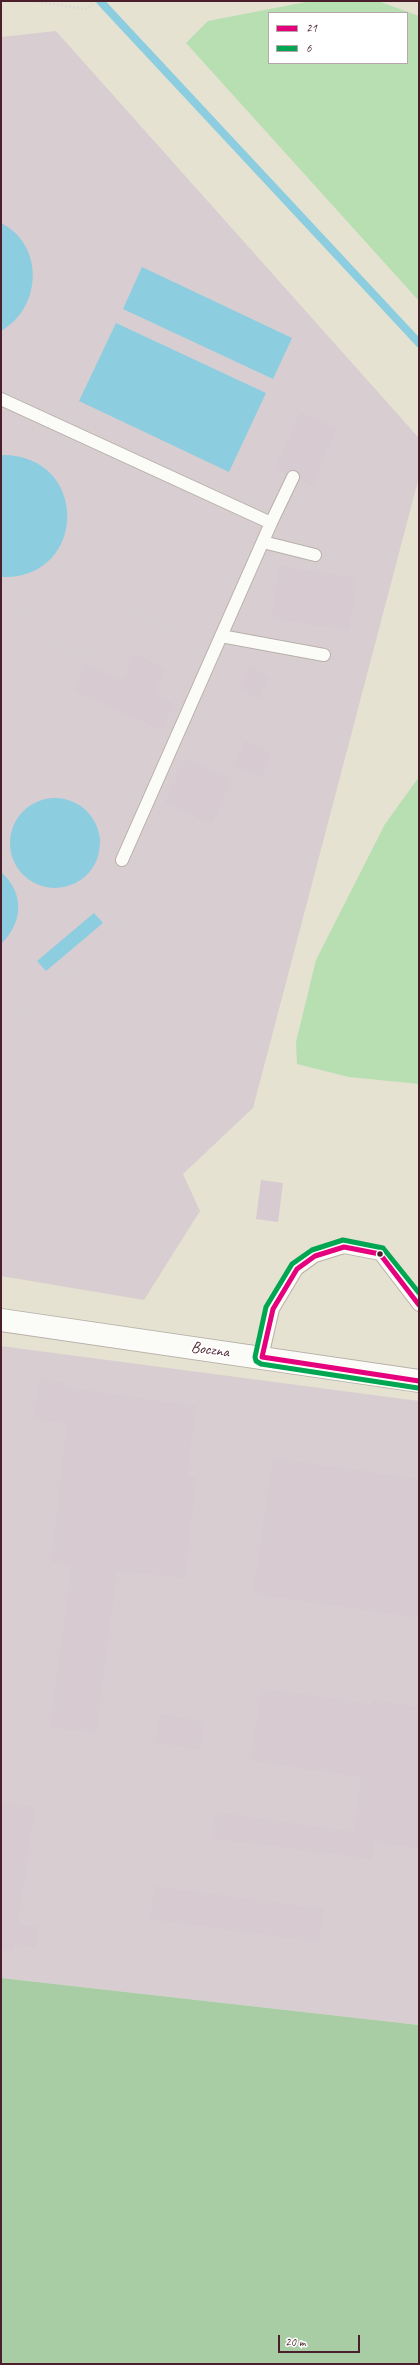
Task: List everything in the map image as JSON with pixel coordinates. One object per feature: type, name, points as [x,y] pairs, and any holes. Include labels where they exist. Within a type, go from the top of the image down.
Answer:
[{"type":"street","name":"Boczna","points":[[1,1320],[419,1381]]},
{"type":"lane","points":[[1,398],[271,523]]},
{"type":"lane","points":[[122,860],[262,542],[293,477]]},
{"type":"lane","points":[[262,542],[315,555]]},
{"type":"lane","points":[[221,636],[324,655]]},
{"type":"lane","points":[[262,1357],[273,1309],[297,1270],[315,1256],[344,1247],[380,1254],[419,1305]]},
{"type":"path","points":[[34,1],[85,9],[99,1]]},
{"type":"path","points":[[1,772],[49,734],[82,655],[140,614],[196,489]]},
{"type":"path","points":[[1,602],[24,612],[45,640],[82,655]]},
{"type":"path","points":[[140,614],[190,636],[221,636]]},
{"type":"path","points":[[1,1027],[14,1019],[123,926],[122,860]]},
{"type":"shaded area","points":[[56,31],[419,438],[419,477],[253,1108],[183,1174],[200,1211],[144,1300],[1,1276],[1,37]]},
{"type":"shaded area","points":[[1,1346],[419,1401],[419,2025],[1,1978]]},
{"type":"green space","points":[[311,1],[378,1],[419,16],[419,301],[186,43],[208,21]]},
{"type":"green space","points":[[419,777],[419,1084],[349,1077],[297,1064],[296,1042],[316,960],[385,824]]},
{"type":"green space","points":[[1,1978],[419,2025],[419,2364],[1,2364]]},
{"type":"water","points":[[1,223],[15,233],[25,246],[31,261],[33,277],[31,293],[24,308],[15,321],[1,331]]},
{"type":"water","points":[[142,267],[292,338],[273,379],[123,309]]},
{"type":"water","points":[[116,323],[266,393],[229,472],[79,401]]},
{"type":"water","points":[[1,455],[30,460],[51,474],[63,494],[67,517],[63,540],[50,559],[30,573],[1,577]]},
{"type":"water","points":[[55,798],[72,802],[87,811],[96,826],[100,843],[96,860],[87,875],[72,884],[55,888],[38,884],[23,875],[14,860],[10,843],[14,826],[23,811],[38,802]]},
{"type":"water","points":[[1,872],[9,880],[14,889],[18,908],[14,927],[1,944]]},
{"type":"water","points":[[94,913],[103,923],[46,971],[37,961]]},
{"type":"building","points":[[300,412],[337,428],[312,486],[300,480],[299,473],[296,470],[289,471],[286,474],[275,469]]},
{"type":"building","points":[[279,566],[357,578],[349,630],[272,619]]},
{"type":"building","points":[[135,654],[166,668],[154,695],[174,703],[161,730],[74,691],[86,664],[123,680]]},
{"type":"building","points":[[249,666],[269,676],[259,699],[239,689]]},
{"type":"building","points":[[245,741],[272,753],[261,778],[235,766]]},
{"type":"building","points":[[186,758],[232,779],[211,824],[165,803]]},
{"type":"building","points":[[261,1180],[283,1183],[278,1222],[256,1219]]},
{"type":"building","points":[[40,1379],[65,1383],[64,1387],[196,1406],[187,1477],[196,1478],[185,1578],[117,1571],[96,1733],[50,1727],[72,1565],[51,1562],[67,1424],[33,1418]]},
{"type":"building","points":[[273,1458],[419,1479],[419,1618],[253,1594]]},
{"type":"building","points":[[261,1688],[371,1704],[372,1700],[419,1707],[419,1849],[374,1842],[372,1859],[211,1838],[216,1812],[354,1832],[361,1777],[251,1761]]},
{"type":"building","points":[[160,1714],[204,1722],[200,1750],[155,1742]]},
{"type":"building","points":[[3,1802],[35,1807],[18,1924],[38,1927],[36,1948],[15,1944],[14,1951],[1,1950]]},
{"type":"building","points":[[155,1886],[324,1909],[319,1942],[150,1919]]},
{"type":"waterway","points":[[100,1],[419,343]]},
{"type":"transit line","name":"6","points":[[418,1388],[261,1364],[256,1361],[255,1357],[266,1307],[292,1264],[312,1250],[343,1240],[383,1248],[419,1293]]},
{"type":"transit line","name":"21","points":[[262,1357],[273,1309],[297,1269],[315,1256],[344,1247],[380,1254],[419,1305]]},
{"type":"transit line","name":"21","points":[[262,1357],[419,1381]]}]
